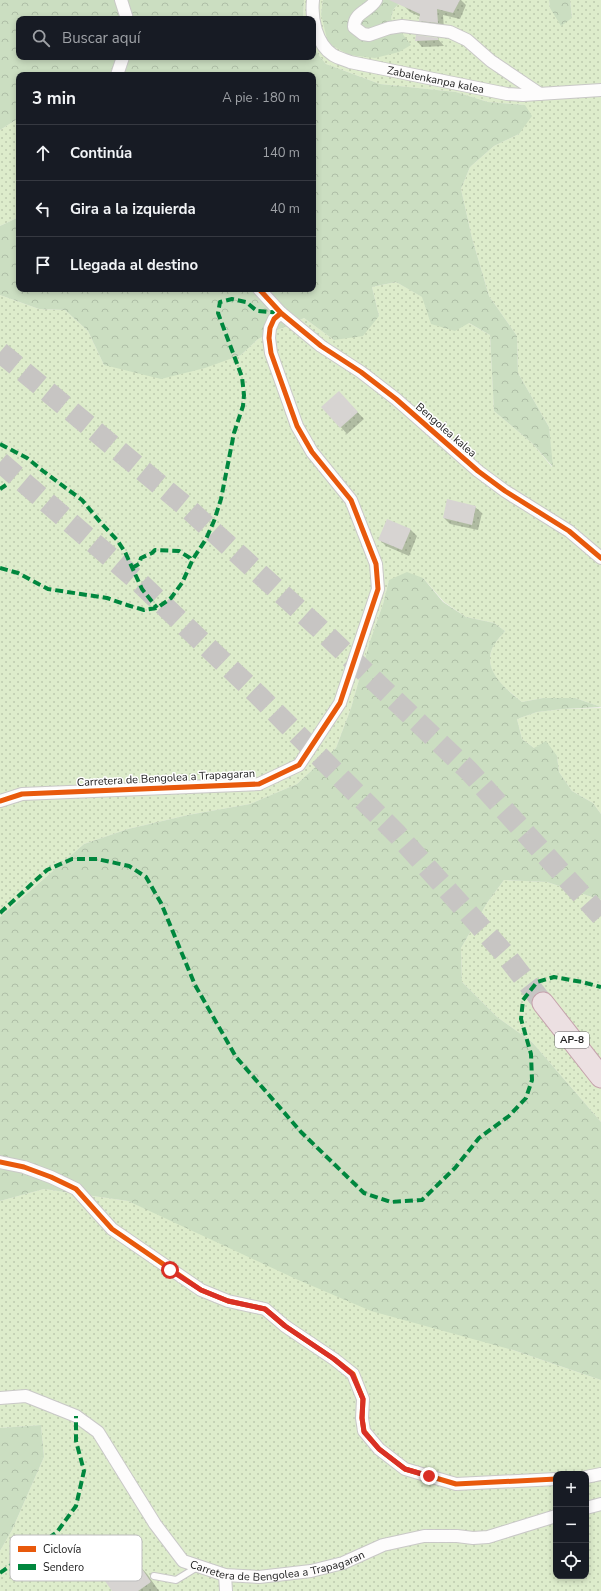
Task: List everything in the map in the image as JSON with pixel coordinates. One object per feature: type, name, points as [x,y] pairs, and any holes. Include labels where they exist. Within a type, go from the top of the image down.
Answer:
[{"type":"highway","name":"AP-8","points":[[543,1003],[601,1077]]},
{"type":"street","points":[[121,0],[126,16]]},
{"type":"street","name":"Zabalenkanpa kalea","points":[[314,0],[315,16]]},
{"type":"street","points":[[376,0],[358,15],[354,22],[354,27],[363,34],[369,35],[390,28],[402,26],[450,32],[467,40],[491,61],[540,94]]},
{"type":"street","name":"Zabalenkanpa kalea","points":[[316,28],[323,47],[333,55],[350,62],[507,94],[540,94],[601,90]]},
{"type":"street","points":[[118,72],[123,60]]},
{"type":"street","points":[[262,292],[280,313]]},
{"type":"street","name":"Bengolea kalea","points":[[280,313],[321,346],[361,372],[396,399],[489,479],[505,491],[569,531],[601,558]]},
{"type":"street","name":"Carretera de Bengolea a Trapagaran","points":[[0,801],[22,794],[259,784],[299,766],[340,704],[378,589],[376,564],[351,500],[312,452],[297,426],[271,353],[269,338],[270,328],[274,319],[280,313]]},
{"type":"street","points":[[0,1162],[24,1167],[51,1177],[76,1190],[112,1229],[201,1290],[228,1301],[265,1309],[285,1326],[334,1359],[352,1374],[363,1399],[362,1418],[364,1432],[379,1449],[405,1469],[456,1484],[553,1480]]},
{"type":"street","name":"Carretera de Bengolea a Trapagaran","points":[[0,1398],[26,1396],[76,1416],[98,1432],[155,1524],[183,1561],[226,1575],[259,1577],[311,1571],[343,1563],[383,1545],[424,1536],[457,1536],[473,1538],[488,1537],[553,1517]]},
{"type":"street","points":[[589,1476],[601,1474]]},
{"type":"street","points":[[589,1507],[601,1504]]},
{"type":"street","points":[[226,1575],[226,1591]]},
{"type":"lane","points":[[154,1576],[176,1580],[199,1566]]},
{"type":"green space","points":[[0,0],[304,0],[303,16],[16,16],[16,60],[316,60],[316,52],[326,64],[380,84],[456,92],[488,102],[525,105],[532,116],[519,134],[494,146],[470,167],[461,189],[472,238],[489,296],[517,336],[518,373],[549,427],[553,467],[533,444],[494,411],[490,335],[469,323],[455,331],[431,324],[422,297],[396,282],[372,287],[379,316],[363,336],[334,340],[304,318],[258,339],[241,355],[205,368],[161,379],[104,365],[88,331],[65,310],[39,309],[0,295],[0,226],[16,218],[16,292],[316,292],[316,72],[16,72],[16,120],[0,130]]},
{"type":"green space","points":[[304,0],[323,0],[321,14],[391,19],[393,10],[402,0],[549,0],[550,8],[572,18],[570,0],[601,0],[601,707],[575,698],[543,698],[522,702],[503,686],[493,672],[491,665],[490,657],[492,649],[505,631],[494,623],[466,617],[444,602],[423,578],[389,580],[351,708],[336,748],[297,784],[250,804],[188,815],[128,829],[84,844],[0,917],[0,295],[39,309],[65,310],[88,331],[104,365],[241,355],[258,339],[304,318],[334,340],[379,316],[372,287],[396,282],[490,335],[494,411],[533,444],[552,467],[549,427],[518,373],[517,336],[489,296],[472,238],[461,189],[470,167],[494,146],[519,134],[525,105],[488,102],[456,92],[380,84],[326,64],[316,52],[316,16],[303,16]]},
{"type":"green space","points":[[323,0],[402,0],[393,10],[391,19],[411,45],[399,52],[375,58],[349,55],[328,43],[321,14]]},
{"type":"green space","points":[[549,0],[570,0],[572,18],[561,26],[550,8]]},
{"type":"green space","points":[[16,120],[16,218],[0,226],[0,130]]},
{"type":"green space","points":[[407,572],[423,578],[443,602],[466,617],[494,623],[505,631],[492,649],[490,657],[491,665],[493,672],[503,685],[522,702],[543,698],[575,698],[601,707],[537,712],[517,719],[522,739],[534,748],[546,741],[557,756],[559,772],[572,791],[593,803],[601,814],[601,900],[547,882],[504,880],[487,903],[461,948],[462,982],[497,1017],[532,1042],[601,1122],[601,1380],[513,1350],[371,1311],[296,1279],[128,1201],[44,1189],[0,1201],[0,917],[84,844],[128,829],[188,815],[250,804],[297,784],[336,748],[351,708],[389,580]]},
{"type":"green space","points":[[601,708],[601,814],[593,803],[572,791],[559,772],[557,756],[534,748],[522,739],[517,719],[537,712],[563,709]]},
{"type":"green space","points":[[504,880],[547,882],[601,900],[601,1122],[532,1042],[497,1017],[462,982],[461,948],[487,903]]},
{"type":"green space","points":[[44,1189],[128,1201],[177,1222],[513,1350],[601,1380],[601,1591],[0,1591],[0,1551],[12,1530],[44,1457],[41,1425],[0,1428],[0,1201]]},
{"type":"green space","points":[[41,1425],[44,1457],[12,1530],[0,1551],[0,1428]]},
{"type":"building","points":[[389,0],[460,0],[453,13],[437,9],[438,23],[419,21],[420,14]]},
{"type":"building","points":[[416,35],[438,38],[438,40],[415,41]]},
{"type":"building","points":[[339,391],[358,412],[340,428],[321,407]]},
{"type":"building","points":[[447,499],[476,506],[472,525],[443,518]]},
{"type":"building","points":[[387,519],[411,529],[402,550],[378,540]]},
{"type":"building","points":[[142,1569],[151,1582],[138,1591],[112,1591],[105,1581],[142,1581]]},
{"type":"tunnel","points":[[0,352],[184,505],[318,627],[468,770],[601,916]]},
{"type":"tunnel","points":[[0,462],[138,581],[258,695],[397,834],[504,953],[543,1003]]},
{"type":"marked path","points":[[0,568],[18,573],[48,589],[107,598],[144,610],[157,608],[171,598],[182,583],[193,559],[206,539],[214,521],[221,499],[234,433],[243,406],[244,395],[242,377],[218,313],[220,302],[232,299],[246,302],[257,311],[281,313]]},
{"type":"marked path","points":[[0,444],[27,458],[82,500],[117,540],[125,552],[142,589],[157,608]]},
{"type":"marked path","points":[[0,489],[6,485]]},
{"type":"marked path","points":[[132,568],[139,564],[141,558],[155,550],[179,551],[190,558],[191,563]]},
{"type":"marked path","points":[[0,913],[47,870],[72,859],[97,859],[129,866],[146,877],[161,903],[195,985],[236,1057],[301,1132],[364,1193],[391,1202],[422,1200],[455,1168],[479,1138],[509,1116],[526,1098],[532,1080],[531,1054],[521,1019],[523,1000],[537,982],[554,977],[601,987]]},
{"type":"marked path","points":[[53,1535],[57,1532],[76,1506],[84,1471],[76,1441],[76,1416]]},
{"type":"marked path","points":[[0,1573],[10,1566]]},
{"type":"cycle path","points":[[262,292],[281,313],[321,346],[361,372],[396,399],[478,471],[505,491],[569,531],[601,558]]},
{"type":"cycle path","points":[[0,801],[22,794],[259,784],[299,765],[340,703],[378,589],[376,564],[351,500],[312,452],[297,426],[271,353],[269,338],[270,328],[274,319],[281,313]]},
{"type":"cycle path","points":[[0,1162],[24,1167],[51,1177],[76,1189],[112,1229],[201,1290],[228,1301],[265,1309],[285,1326],[334,1359],[353,1374],[363,1399],[362,1418],[364,1431],[379,1449],[405,1469],[456,1484],[553,1479]]},
{"type":"route","points":[[170,1270],[201,1290],[228,1301],[245,1306],[265,1309],[307,1342],[334,1359],[352,1374],[363,1399],[362,1418],[364,1432],[379,1449],[405,1469],[429,1476]]}]
